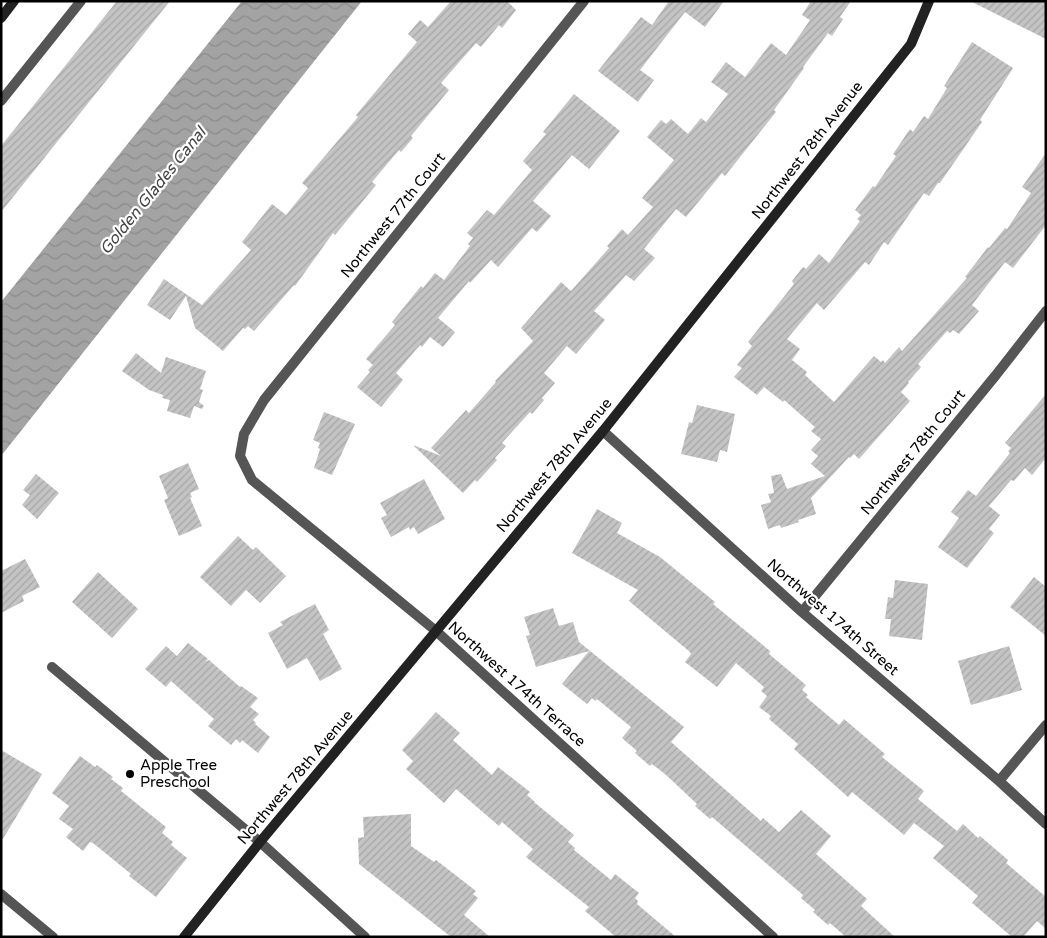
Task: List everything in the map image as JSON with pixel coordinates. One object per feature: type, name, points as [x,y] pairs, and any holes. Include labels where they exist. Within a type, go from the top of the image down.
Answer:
[{"type":"street","points":[[1,18],[14,1]]},
{"type":"street","points":[[1,101],[80,1]]},
{"type":"street","name":"Northwest 77th Court","points":[[240,456],[244,434],[264,400],[584,1]]},
{"type":"street","name":"Northwest 78th Avenue","points":[[184,937],[260,842],[603,431],[910,44],[929,1]]},
{"type":"street","name":"Northwest 78th Court","points":[[802,612],[996,375],[1046,310]]},
{"type":"street","name":"Northwest 174th Street","points":[[603,431],[802,612],[999,781],[1046,824]]},
{"type":"street","name":"Northwest 174th Terrace","points":[[240,456],[252,480],[436,631],[774,937]]},
{"type":"street","points":[[52,667],[260,842],[365,937]]},
{"type":"street","points":[[999,781],[1046,725]]},
{"type":"street","points":[[1,894],[53,937]]},
{"type":"water","name":"Golden Glades Canal","points":[[242,1],[362,1],[1,456],[1,302]]},
{"type":"building","points":[[117,1],[170,1],[1,212],[1,146]]},
{"type":"building","points":[[451,1],[507,1],[516,10],[502,28],[499,25],[481,47],[476,43],[441,83],[449,90],[411,136],[413,138],[401,152],[399,150],[372,182],[376,185],[335,235],[333,233],[295,286],[254,331],[248,326],[245,329],[243,328],[223,351],[195,328],[186,296],[170,320],[147,305],[164,279],[202,305],[251,250],[242,242],[272,204],[286,215],[308,188],[302,183],[358,117],[356,115],[417,42],[408,34],[420,20],[428,27]]},
{"type":"building","points":[[669,1],[724,1],[705,27],[685,12],[640,70],[654,80],[638,102],[598,71],[641,17],[652,25]]},
{"type":"building","points":[[811,1],[851,1],[840,17],[843,19],[832,36],[828,33],[774,110],[776,112],[725,176],[722,173],[686,217],[676,209],[644,249],[655,258],[634,281],[626,275],[594,311],[605,320],[576,354],[567,346],[544,373],[555,383],[542,398],[544,400],[532,414],[530,412],[502,443],[506,446],[495,458],[497,460],[477,482],[475,480],[463,493],[413,445],[441,456],[431,448],[466,410],[469,413],[495,381],[533,341],[521,328],[561,282],[571,291],[609,248],[607,246],[622,229],[628,235],[653,207],[642,198],[674,160],[647,137],[661,120],[666,124],[671,119],[688,134],[701,118],[706,122],[728,94],[711,82],[726,62],[745,77],[771,43],[786,55],[810,20],[802,15]]},
{"type":"building","points":[[970,1],[1046,1],[1046,39]]},
{"type":"building","points":[[972,42],[1013,68],[980,120],[982,122],[940,183],[938,183],[929,196],[924,193],[888,245],[884,242],[869,265],[865,262],[824,310],[817,303],[787,339],[800,349],[792,360],[807,372],[805,375],[834,402],[874,356],[885,363],[899,347],[902,351],[967,278],[965,277],[988,247],[1005,228],[1007,229],[1031,193],[1022,187],[1046,153],[1046,225],[1013,268],[1005,262],[972,305],[979,311],[959,334],[953,330],[950,333],[947,331],[918,364],[921,367],[901,392],[910,401],[859,459],[854,454],[849,457],[811,498],[816,514],[781,528],[780,525],[768,529],[761,505],[771,502],[768,494],[774,493],[771,476],[781,474],[787,489],[825,476],[811,464],[818,456],[811,450],[821,439],[811,431],[815,427],[784,400],[783,402],[764,387],[757,395],[734,377],[742,368],[737,365],[752,346],[748,342],[794,284],[792,281],[803,267],[806,269],[819,254],[829,263],[860,221],[857,219],[861,215],[855,210],[873,186],[875,187],[896,156],[893,154],[910,129],[913,132],[924,116],[928,119],[947,88],[944,86]]},
{"type":"building","points":[[574,94],[620,131],[589,169],[572,155],[533,201],[551,216],[537,232],[532,228],[498,267],[491,260],[470,283],[469,281],[438,318],[455,332],[443,347],[430,337],[422,347],[420,345],[396,373],[403,380],[381,407],[357,387],[370,372],[368,370],[373,365],[366,359],[395,325],[392,322],[421,286],[423,288],[435,273],[444,280],[470,246],[468,244],[473,238],[467,233],[487,210],[494,215],[532,170],[523,161],[546,134],[543,132]]},
{"type":"building","points":[[136,353],[161,373],[166,357],[206,371],[200,389],[203,390],[199,402],[204,406],[202,409],[194,406],[190,418],[167,411],[170,400],[162,398],[163,395],[149,390],[122,371]]},
{"type":"building","points":[[1046,394],[1046,458],[1032,475],[1025,468],[1014,481],[1011,480],[989,506],[1000,515],[989,529],[994,533],[967,568],[938,547],[959,518],[951,512],[968,490],[976,496],[1010,453],[1008,451],[1011,448],[1005,443]]},
{"type":"building","points":[[697,405],[735,414],[727,452],[720,450],[717,462],[681,454],[689,422],[692,423]]},
{"type":"building","points":[[324,412],[355,424],[332,475],[314,468],[320,443],[313,440]]},
{"type":"building","points":[[188,463],[199,489],[190,493],[192,497],[190,498],[202,526],[179,536],[164,500],[168,498],[159,476]]},
{"type":"building","points":[[36,474],[59,493],[37,519],[22,505],[30,495],[23,490]]},
{"type":"building","points":[[424,479],[445,519],[418,534],[414,527],[410,530],[409,527],[391,537],[381,518],[387,515],[380,503]]},
{"type":"building","points":[[597,509],[622,523],[617,533],[660,557],[715,602],[713,604],[770,651],[769,654],[806,685],[802,690],[808,695],[806,697],[839,725],[844,719],[885,754],[882,757],[924,791],[918,799],[957,831],[963,824],[978,838],[980,836],[1008,860],[1006,863],[1046,897],[1046,929],[1037,921],[1023,937],[1012,937],[972,903],[978,896],[933,858],[944,846],[914,823],[904,835],[852,792],[848,797],[794,749],[798,744],[769,719],[771,716],[759,707],[767,696],[761,691],[764,687],[736,663],[717,687],[685,662],[691,654],[690,652],[629,601],[638,590],[572,553]]},
{"type":"building","points":[[238,536],[253,550],[256,547],[286,576],[260,603],[246,590],[231,606],[200,577]]},
{"type":"building","points":[[25,559],[40,587],[22,596],[24,601],[1,613],[1,571]]},
{"type":"building","points":[[98,572],[138,609],[112,638],[72,602]]},
{"type":"building","points":[[1034,577],[1046,587],[1046,636],[1010,607]]},
{"type":"building","points":[[895,580],[928,584],[922,640],[889,636],[891,619],[885,619],[888,597],[893,598]]},
{"type":"building","points":[[315,604],[329,630],[323,634],[342,669],[320,681],[307,658],[287,669],[268,633],[283,625],[280,622]]},
{"type":"building","points":[[553,608],[559,626],[573,622],[579,642],[684,727],[671,742],[761,821],[763,818],[779,832],[801,810],[831,836],[816,854],[867,899],[861,906],[895,937],[846,937],[830,923],[828,925],[801,898],[803,895],[712,817],[710,819],[695,806],[697,804],[665,774],[652,764],[650,766],[635,753],[637,751],[622,738],[631,727],[597,699],[595,701],[592,698],[587,704],[562,684],[589,651],[536,667],[526,636],[530,635],[524,617]]},
{"type":"building","points":[[188,643],[208,659],[205,662],[209,660],[240,687],[258,698],[250,707],[259,714],[253,720],[270,737],[258,753],[242,740],[240,743],[236,739],[231,745],[208,726],[214,719],[171,681],[166,687],[145,669],[166,646],[177,656]]},
{"type":"building","points":[[1009,646],[1022,690],[971,705],[958,661]]},
{"type":"building","points":[[436,712],[460,733],[453,740],[492,775],[498,767],[530,792],[527,795],[534,802],[574,835],[568,842],[575,848],[574,850],[611,880],[615,874],[639,893],[635,898],[638,901],[637,904],[676,937],[616,937],[585,911],[589,907],[526,857],[533,849],[502,822],[499,826],[456,789],[444,803],[406,769],[413,761],[402,750]]},
{"type":"building","points":[[1,750],[42,774],[1,842]]},
{"type":"building","points":[[80,756],[95,767],[97,765],[113,777],[111,779],[123,788],[121,791],[166,827],[162,833],[173,842],[171,845],[187,858],[156,897],[129,876],[131,874],[93,843],[90,842],[83,851],[66,837],[73,829],[59,819],[69,806],[52,793]]},
{"type":"building","points":[[411,814],[411,846],[434,862],[436,860],[476,891],[473,894],[478,898],[464,915],[490,937],[451,937],[359,864],[358,838],[364,837],[363,817]]},
{"type":"place","name":"Apple Tree Preschool","points":[[130,774]]}]
